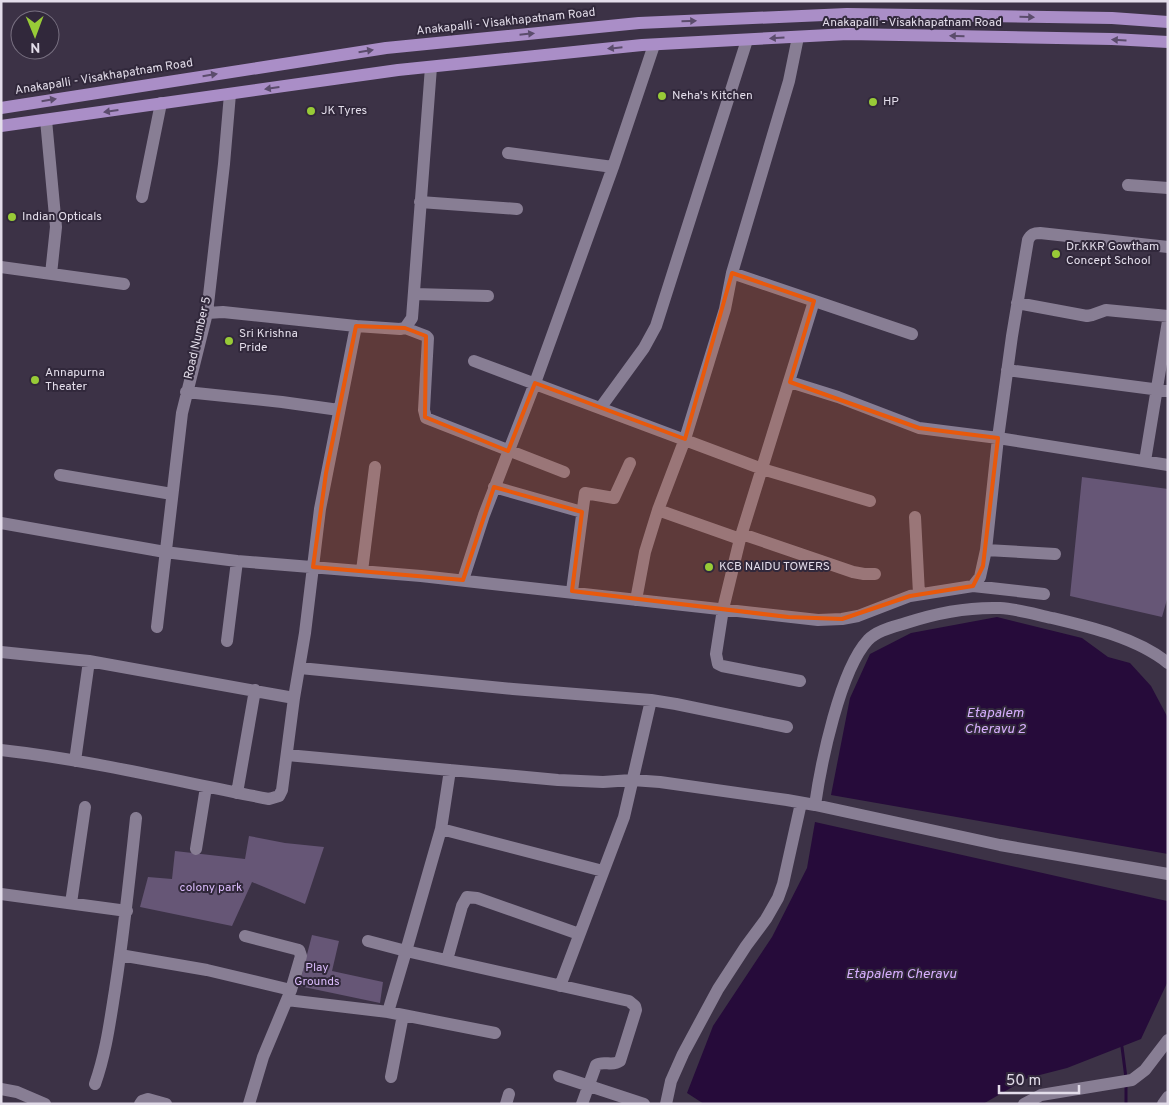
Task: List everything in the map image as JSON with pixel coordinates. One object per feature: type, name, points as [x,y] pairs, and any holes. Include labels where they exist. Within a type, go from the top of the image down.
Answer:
[{"type":"main road","name":"Anakapalli - Visakhapatnam Road","points":[[1,108],[386,48],[640,23],[847,14],[1102,18],[1168,22]]},
{"type":"main road","name":"Anakapalli - Visakhapatnam Road","points":[[1,126],[320,80],[642,45],[848,34],[1168,42]]},
{"type":"main road","points":[[318,58],[320,80]]},
{"type":"street","points":[[636,600],[645,552],[658,510],[685,439],[725,309],[732,273],[778,124],[798,37]]},
{"type":"street","points":[[600,408],[644,348],[656,326],[747,40]]},
{"type":"street","points":[[463,580],[494,487],[535,383],[613,167],[654,45]]},
{"type":"street","points":[[405,328],[412,318],[431,67]]},
{"type":"street","name":"Road Number 5","points":[[157,627],[178,439],[186,392],[207,313],[230,94]]},
{"type":"street","points":[[142,197],[161,104]]},
{"type":"street","points":[[46,120],[56,227],[51,274]]},
{"type":"street","points":[[508,153],[613,167]]},
{"type":"street","points":[[1128,185],[1168,188]]},
{"type":"street","points":[[420,202],[517,209]]},
{"type":"street","points":[[973,586],[980,577],[986,550],[1007,370],[1028,240],[1034,233],[1168,247]]},
{"type":"street","points":[[1,267],[124,284]]},
{"type":"street","points":[[732,273],[912,334]]},
{"type":"street","points":[[414,294],[488,296]]},
{"type":"street","points":[[800,681],[722,666],[718,664],[716,654],[723,609],[741,536],[814,301]]},
{"type":"street","points":[[1017,303],[1087,316],[1106,310],[1168,316]]},
{"type":"street","points":[[207,313],[224,312],[356,326],[405,328],[426,336],[428,338],[424,410],[426,418],[564,472]]},
{"type":"street","points":[[1145,461],[1162,390],[1168,320]]},
{"type":"street","points":[[1,750],[75,761],[269,799],[279,796],[282,790],[294,698],[300,668],[324,482],[356,326]]},
{"type":"street","points":[[474,361],[762,469],[870,500]]},
{"type":"street","points":[[1007,370],[1162,390]]},
{"type":"street","points":[[790,382],[838,397],[919,428],[998,438],[1168,465]]},
{"type":"street","points":[[186,392],[339,410]]},
{"type":"street","points":[[572,591],[585,494],[614,498],[630,463]]},
{"type":"street","points":[[362,570],[375,467]]},
{"type":"street","points":[[60,475],[172,494]]},
{"type":"street","points":[[494,487],[582,512]]},
{"type":"street","points":[[658,510],[853,572],[875,574]]},
{"type":"street","points":[[915,517],[919,594]]},
{"type":"street","points":[[1,523],[165,552],[237,561],[362,570],[572,591],[818,620],[858,616],[910,596],[973,586],[1044,594]]},
{"type":"street","points":[[986,550],[1055,554]]},
{"type":"street","points":[[227,641],[237,561]]},
{"type":"street","points":[[815,805],[820,770],[832,723],[850,669],[870,638],[886,629],[935,614],[977,609],[1018,610],[1104,630],[1159,656],[1168,663]]},
{"type":"street","points":[[1,652],[89,661],[294,698]]},
{"type":"street","points":[[75,761],[89,661]]},
{"type":"street","points":[[300,668],[513,689],[651,700],[787,727]]},
{"type":"street","points":[[237,793],[255,690]]},
{"type":"street","points":[[560,986],[624,818],[651,700]]},
{"type":"street","points":[[287,755],[558,780],[660,782],[815,805],[1000,845],[1168,874]]},
{"type":"street","points":[[388,1012],[441,829],[450,770]]},
{"type":"street","points":[[196,849],[206,787]]},
{"type":"street","points":[[666,1104],[671,1081],[679,1063],[714,997],[778,898],[801,803]]},
{"type":"street","points":[[71,903],[85,807]]},
{"type":"street","points":[[95,1084],[107,1043],[127,911],[136,818]]},
{"type":"street","points":[[441,829],[603,872]]},
{"type":"street","points":[[1,894],[127,911]]},
{"type":"street","points":[[447,960],[462,906],[467,897],[477,898],[579,934]]},
{"type":"street","points":[[245,936],[299,950],[301,956],[289,995],[263,1057],[249,1104]]},
{"type":"street","points":[[368,941],[629,1001],[635,1006],[636,1010],[620,1061],[614,1064],[602,1062],[596,1065],[582,1104]]},
{"type":"street","points":[[120,955],[207,970],[289,995],[496,1033]]},
{"type":"street","points":[[391,1078],[403,1015]]},
{"type":"street","points":[[1024,1104],[1040,1095],[1132,1080],[1146,1070],[1168,1040]]},
{"type":"street","points":[[559,1076],[644,1104]]},
{"type":"street","points":[[1,1089],[17,1092],[45,1104]]},
{"type":"street","points":[[1163,1104],[1168,1097]]},
{"type":"street","points":[[140,1104],[148,1099],[166,1104]]},
{"type":"highlighted area","points":[[732,273],[814,301],[790,382],[919,428],[998,438],[983,566],[973,586],[910,596],[842,619],[788,617],[572,591],[582,512],[494,487],[463,580],[313,567],[326,473],[356,326],[405,328],[426,336],[425,417],[508,451],[535,383],[685,439]]},
{"type":"green space","points":[[1082,477],[1168,489],[1168,596],[1162,617],[1070,596]]},
{"type":"green space","name":"colony park","points":[[249,836],[285,843],[324,847],[305,904],[252,882],[232,926],[140,907],[148,877],[172,879],[175,851],[245,859]]},
{"type":"green space","name":"Play Grounds","points":[[312,935],[339,941],[332,971],[383,982],[380,1003],[299,986]]},
{"type":"water","name":"Etapalem Cheravu 2","points":[[997,617],[1082,638],[1108,657],[1130,663],[1151,686],[1168,718],[1168,854],[831,795],[850,698],[870,654],[911,633]]},
{"type":"water","name":"Etapalem Cheravu","points":[[815,822],[1167,901],[1168,981],[1141,1039],[1067,1068],[1028,1078],[983,1104],[704,1104],[687,1093],[713,1026],[772,937],[807,868]]},
{"type":"waterway","points":[[1122,1047],[1126,1078]]},
{"type":"waterway","points":[[1126,1084],[1126,1104]]},
{"type":"place","name":"Neha's Kitchen","points":[[662,96]]},
{"type":"place","name":"HP","points":[[873,102]]},
{"type":"place","name":"JK Tyres","points":[[311,111]]},
{"type":"place","name":"Indian Opticals","points":[[12,217]]},
{"type":"place","name":"Dr.KKR Gowtham Concept School","points":[[1056,254]]},
{"type":"place","name":"Sri Krishna Pride","points":[[229,341]]},
{"type":"place","name":"Annapurna Theater","points":[[35,380]]},
{"type":"place","name":"KCB NAIDU TOWERS","points":[[709,567]]}]
